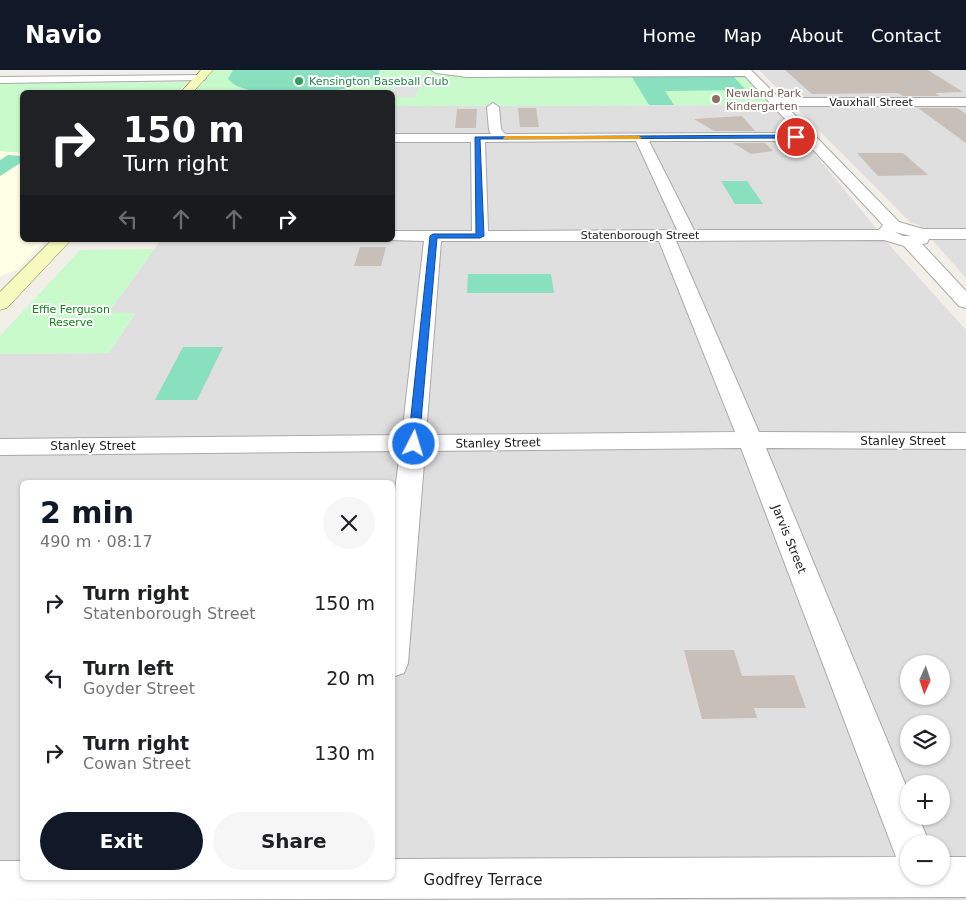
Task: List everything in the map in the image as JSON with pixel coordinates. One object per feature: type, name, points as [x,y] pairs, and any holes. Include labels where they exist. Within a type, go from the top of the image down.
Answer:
[{"type":"main road","points":[[189,90],[203,74]]},
{"type":"main road","points":[[0,304],[60,242]]},
{"type":"street","points":[[44,79],[58,70]]},
{"type":"street","points":[[436,70],[454,74],[746,72],[808,137],[900,240],[966,234]]},
{"type":"street","points":[[0,80],[203,74]]},
{"type":"street","name":"Vauxhall Street","points":[[775,102],[966,102]]},
{"type":"street","points":[[949,102],[966,114]]},
{"type":"street","points":[[493,107],[495,130],[499,138]]},
{"type":"street","points":[[395,138],[808,137]]},
{"type":"street","points":[[478,138],[480,236]]},
{"type":"street","name":"Jarvis Street","points":[[641,138],[750,440],[907,835]]},
{"type":"street","name":"Statenborough Street","points":[[395,236],[676,235],[890,231]]},
{"type":"street","points":[[395,633],[433,236]]},
{"type":"street","points":[[915,238],[966,302]]},
{"type":"street","name":"Stanley Street","points":[[0,446],[750,440],[966,441]]},
{"type":"street","name":"Godfrey Terrace","points":[[395,878],[900,866]]},
{"type":"street","name":"Godfrey Terrace","points":[[950,873],[966,877]]},
{"type":"street","name":"Godfrey Terrace","points":[[0,882],[248,880]]},
{"type":"shaded area","points":[[759,70],[966,70],[966,278],[919,225],[911,223]]},
{"type":"shaded area","points":[[422,74],[439,78],[419,88],[414,98],[395,97],[395,90],[393,90],[398,86],[404,87],[414,80],[409,78]]},
{"type":"shaded area","points":[[775,105],[893,249],[966,330],[966,900],[0,900],[0,354],[109,353],[135,314],[108,313],[160,242],[395,242],[395,106]]},
{"type":"shaded area","points":[[0,150],[20,151],[20,242],[44,242],[17,270],[0,276]]},
{"type":"green space","points":[[214,70],[430,70],[457,76],[746,75],[775,105],[395,106],[395,90],[195,90]]},
{"type":"green space","name":"Kensington Baseball Club","points":[[233,70],[380,70],[378,75],[365,83],[336,90],[249,90],[238,86],[228,79]]},
{"type":"green space","points":[[733,76],[746,90],[665,91],[674,105],[649,105],[632,77]]},
{"type":"green space","points":[[187,82],[180,90],[20,90],[20,153],[0,151],[0,83]]},
{"type":"green space","points":[[8,155],[20,156],[20,163],[0,176],[0,160]]},
{"type":"green space","points":[[721,181],[747,181],[763,204],[735,204]]},
{"type":"green space","name":"Effie Ferguson Reserve","points":[[154,249],[109,312],[135,313],[109,353],[0,354],[0,336],[80,250]]},
{"type":"green space","points":[[468,274],[551,274],[554,293],[467,293]]},
{"type":"green space","points":[[183,347],[223,347],[197,400],[155,400]]},
{"type":"building","points":[[785,70],[928,70],[963,92],[935,93],[940,96],[903,96],[898,93],[812,94]]},
{"type":"building","points":[[518,108],[536,108],[539,127],[520,127]]},
{"type":"building","points":[[918,108],[957,108],[966,114],[966,143]]},
{"type":"building","points":[[457,109],[477,109],[476,128],[455,128]]},
{"type":"building","points":[[742,116],[755,131],[714,131],[694,119]]},
{"type":"building","points":[[733,143],[765,143],[773,151],[751,154]]},
{"type":"building","points":[[857,153],[903,153],[928,175],[878,176]]},
{"type":"building","points":[[360,247],[386,247],[381,266],[354,266]]},
{"type":"building","points":[[684,650],[734,650],[742,676],[794,675],[806,708],[754,708],[757,718],[702,719]]},
{"type":"slow traffic","points":[[505,138],[639,138]]},
{"type":"place","name":"Kensington Baseball Club","points":[[299,81]]},
{"type":"place","name":"Newland Park Kindergarten","points":[[716,99]]},
{"type":"route","points":[[414,444],[433,236],[480,236],[478,138],[796,137]]}]
